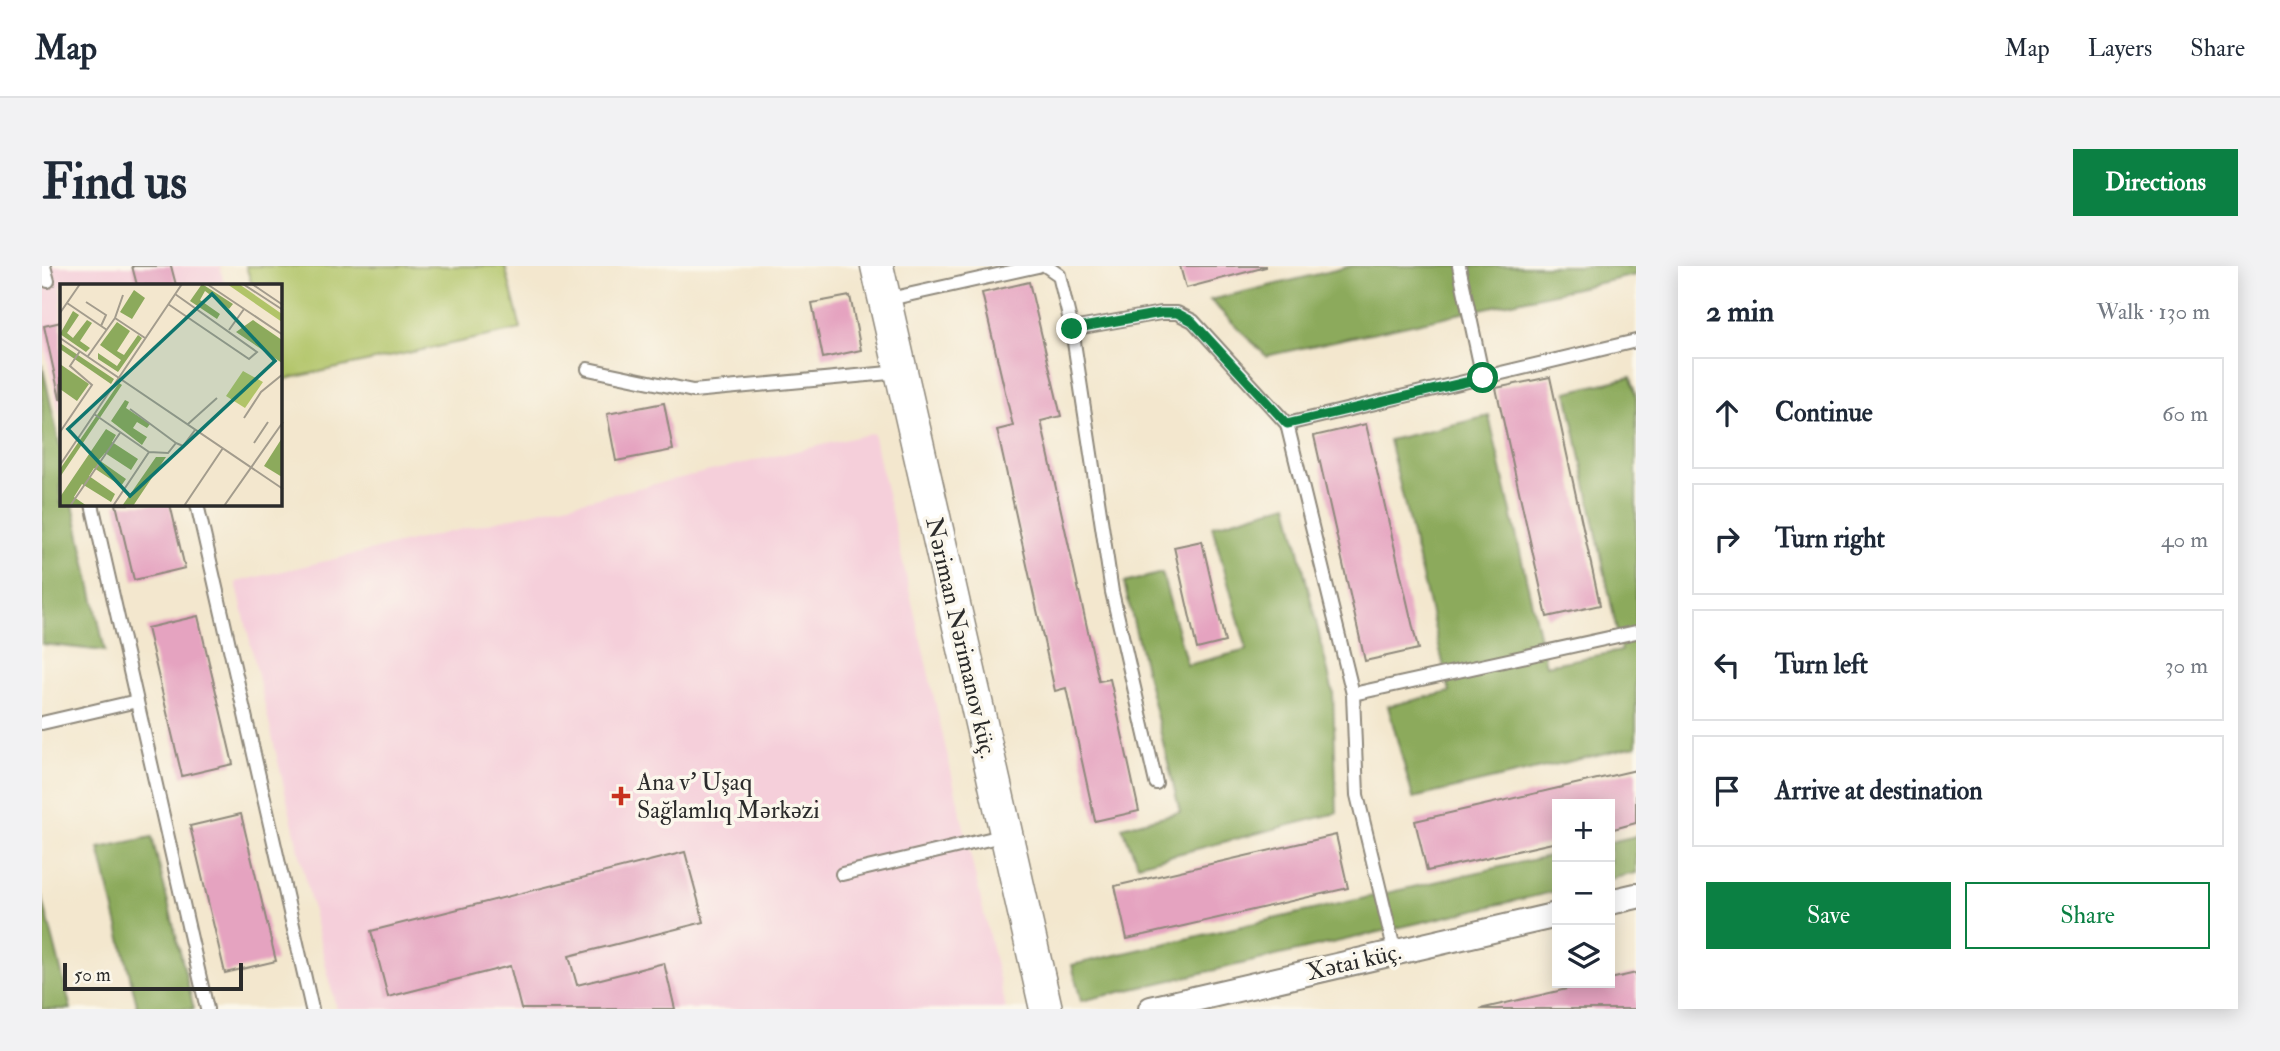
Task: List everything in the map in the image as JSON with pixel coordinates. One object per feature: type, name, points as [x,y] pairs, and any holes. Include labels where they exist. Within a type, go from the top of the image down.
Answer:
[{"type":"street","name":"Nəriman Nərimanov küç.","points":[[877,266],[1046,1009]]},
{"type":"street","points":[[1615,901],[1636,896]]},
{"type":"street","name":"Xətai küç.","points":[[1151,1009],[1552,916]]},
{"type":"lane","points":[[44,266],[48,281]]},
{"type":"lane","points":[[885,300],[1038,266]]},
{"type":"lane","points":[[1046,266],[1059,275],[1072,329],[1112,592],[1156,783]]},
{"type":"lane","points":[[1459,266],[1483,378]]},
{"type":"lane","points":[[1072,329],[1161,313],[1177,313],[1192,321],[1287,424],[1353,694],[1357,795],[1395,953]]},
{"type":"lane","points":[[1287,424],[1636,341]]},
{"type":"lane","points":[[588,369],[693,391],[901,372]]},
{"type":"lane","points":[[92,506],[207,1009]]},
{"type":"lane","points":[[197,506],[312,1009]]},
{"type":"lane","points":[[1353,694],[1636,632]]},
{"type":"lane","points":[[42,723],[137,701]]},
{"type":"lane","points":[[842,874],[1006,834]]},
{"type":"shaded area","points":[[42,266],[220,266],[224,284],[60,284],[60,418],[42,337]]},
{"type":"shaded area","name":"Ana v' Uşaq Sağlamlıq Mərkəzi","points":[[873,433],[1006,1009],[336,1009],[236,582]]},
{"type":"green space","points":[[246,266],[505,266],[521,329],[282,380],[282,284],[252,284]]},
{"type":"green space","points":[[1352,266],[1636,266],[1636,275],[1266,356],[1210,300]]},
{"type":"green space","points":[[42,364],[60,446],[60,506],[73,506],[105,651],[42,644]]},
{"type":"green space","points":[[1631,377],[1636,398],[1636,746],[1413,798],[1388,706],[1450,692],[1389,440],[1489,416],[1546,665],[1621,651],[1567,392]]},
{"type":"green space","points":[[1288,504],[1333,693],[1337,813],[1138,864],[1122,827],[1180,812],[1124,583],[1162,573],[1187,665],[1247,650],[1212,526]]},
{"type":"green space","points":[[1636,836],[1636,873],[1615,878],[1615,841]]},
{"type":"green space","points":[[152,837],[194,1009],[138,1009],[99,848]]},
{"type":"green space","points":[[1552,855],[1552,892],[1081,1001],[1072,965]]},
{"type":"green space","points":[[42,896],[71,1009],[42,1009]]},
{"type":"building","points":[[132,266],[171,266],[176,284],[137,284]]},
{"type":"building","points":[[1180,266],[1266,266],[1266,267],[1186,288]]},
{"type":"building","points":[[1029,282],[1061,416],[1041,421],[1099,681],[1110,679],[1139,811],[1095,821],[1066,688],[1055,691],[997,430],[1013,426],[982,293]]},
{"type":"building","points":[[850,296],[861,350],[823,358],[812,303]]},
{"type":"building","points":[[60,322],[60,399],[44,326]]},
{"type":"building","points":[[1550,377],[1600,605],[1547,617],[1496,388]]},
{"type":"building","points":[[664,403],[673,450],[616,461],[607,414]]},
{"type":"building","points":[[1366,424],[1418,649],[1365,661],[1314,436]]},
{"type":"building","points":[[116,506],[170,506],[185,568],[134,580]]},
{"type":"building","points":[[1202,541],[1225,642],[1197,649],[1174,547]]},
{"type":"building","points":[[198,616],[233,764],[182,776],[147,628]]},
{"type":"building","points":[[1636,770],[1636,823],[1615,829],[1615,799],[1552,799],[1552,843],[1427,871],[1415,821]]},
{"type":"building","points":[[241,814],[276,961],[225,973],[190,826]]},
{"type":"building","points":[[1336,835],[1348,888],[1127,939],[1115,886]]},
{"type":"building","points":[[685,852],[704,922],[569,956],[577,985],[664,963],[675,1009],[521,1009],[510,966],[388,997],[371,931]]},
{"type":"building","points":[[1636,973],[1636,1009],[1480,1009],[1571,988],[1615,988],[1615,978]]},
{"type":"place","name":"Ana v' Uşaq Sağlamlıq Mərkəzi","points":[[621,796]]},
{"type":"route","points":[[1072,329],[1161,313],[1177,313],[1192,321],[1287,424],[1483,378]]}]
